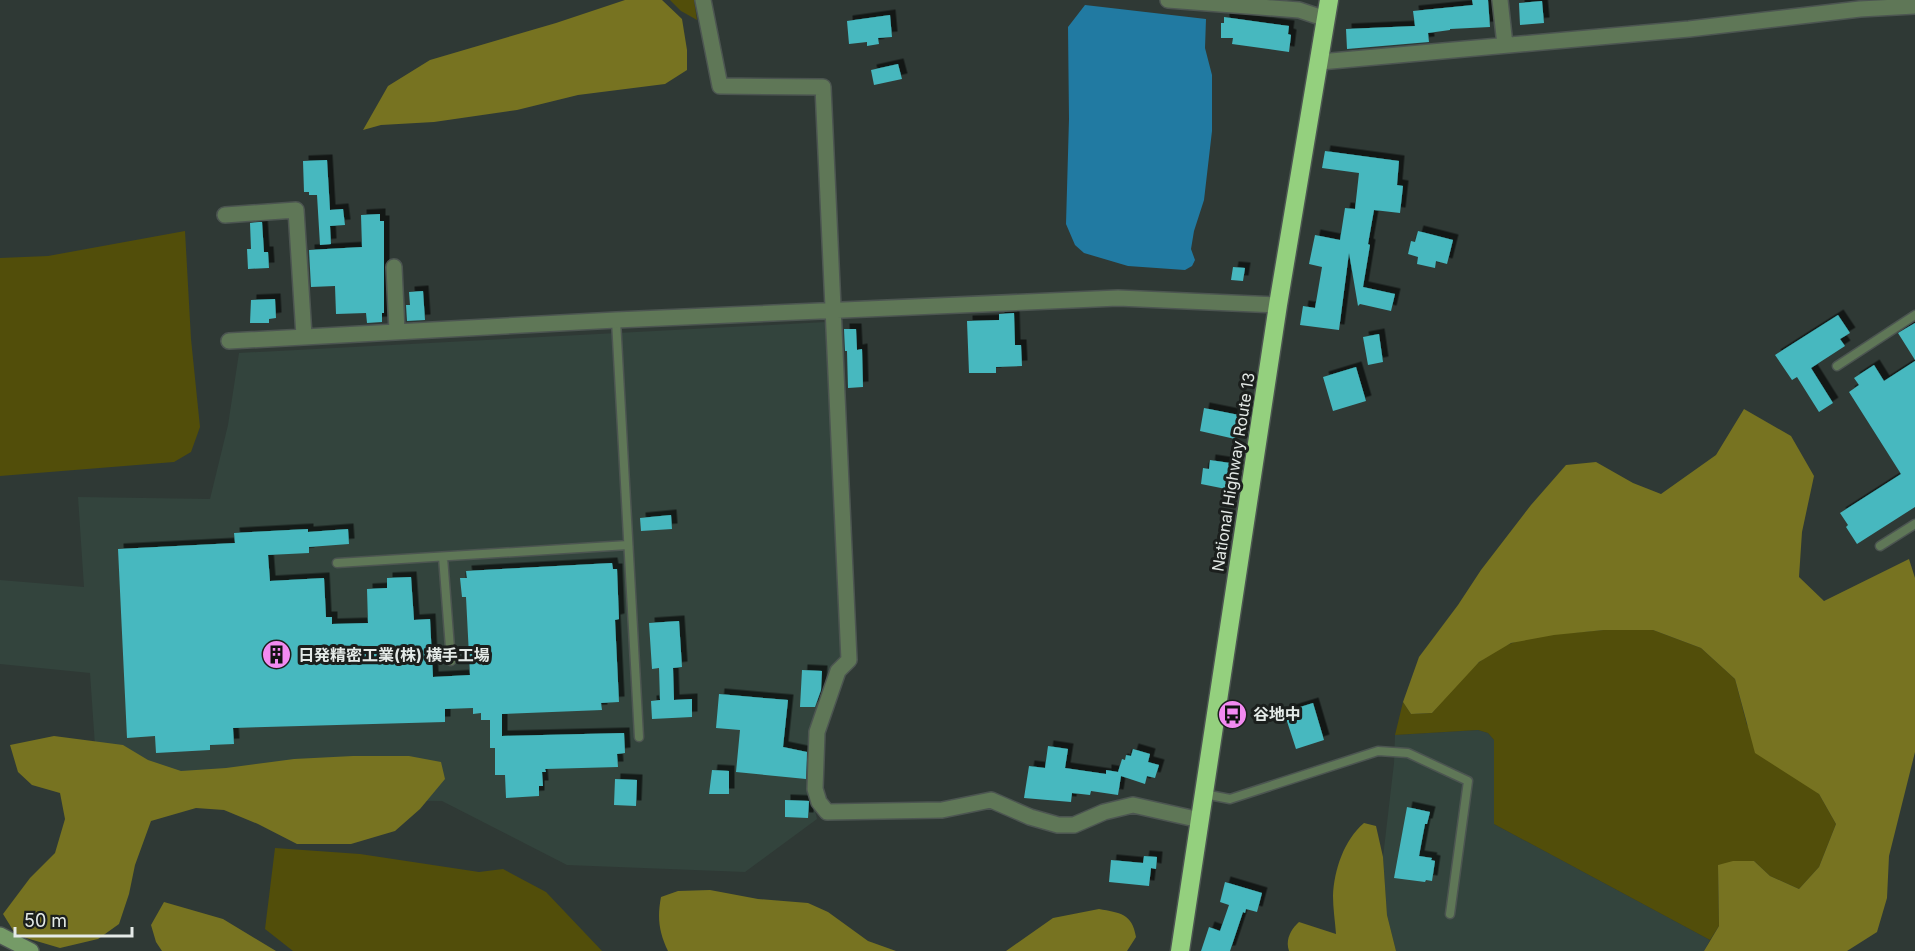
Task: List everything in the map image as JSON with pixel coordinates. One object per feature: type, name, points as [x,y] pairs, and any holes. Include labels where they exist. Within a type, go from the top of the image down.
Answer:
[{"type":"highway","name":"National Highway Route 13","points":[[1180,951],[1278,305],[1329,0]]},
{"type":"street","points":[[703,0],[720,86],[823,87],[849,660],[838,671],[817,732],[815,789],[819,802],[827,812],[942,810],[991,800],[1030,817],[1058,825],[1074,825],[1104,812],[1133,805],[1200,820]]},
{"type":"street","points":[[1168,0],[1299,10],[1326,19]]},
{"type":"street","points":[[1500,0],[1505,45]]},
{"type":"street","points":[[1320,62],[1689,29],[1860,9],[1915,6]]},
{"type":"street","points":[[225,215],[296,210],[304,336]]},
{"type":"street","points":[[394,267],[397,332]]},
{"type":"street","points":[[229,341],[616,320],[1118,298],[1278,305]]},
{"type":"street","points":[[0,935],[31,951]]},
{"type":"lane","points":[[1837,366],[1915,315]]},
{"type":"lane","points":[[616,320],[639,737]]},
{"type":"lane","points":[[1880,546],[1915,524]]},
{"type":"lane","points":[[337,563],[628,545]]},
{"type":"lane","points":[[443,557],[451,661]]},
{"type":"lane","points":[[1204,794],[1230,799],[1378,751],[1408,753],[1468,781],[1450,914]]},
{"type":"shaded area","points":[[625,0],[662,0],[682,19],[687,50],[687,70],[665,84],[578,95],[517,110],[434,122],[381,125],[363,130],[388,86],[430,60]]},
{"type":"shaded area","points":[[670,0],[694,0],[697,20],[681,11]]},
{"type":"shaded area","points":[[185,231],[191,339],[200,427],[191,452],[174,462],[0,476],[0,258],[48,256]]},
{"type":"shaded area","points":[[826,322],[843,655],[810,788],[817,819],[745,872],[567,865],[442,801],[214,799],[98,790],[90,673],[0,664],[0,580],[84,587],[78,497],[210,499],[228,425],[239,353]]},
{"type":"shaded area","points":[[1744,409],[1791,436],[1814,476],[1802,532],[1799,577],[1824,601],[1909,559],[1915,578],[1915,752],[1889,856],[1887,898],[1877,932],[1847,951],[1704,951],[1719,926],[1718,865],[1733,861],[1754,861],[1770,876],[1799,889],[1819,867],[1836,824],[1819,794],[1755,753],[1735,679],[1701,648],[1653,630],[1604,630],[1554,635],[1511,643],[1479,662],[1432,713],[1411,714],[1403,702],[1419,657],[1481,570],[1531,505],[1566,465],[1596,462],[1633,483],[1661,494],[1716,455]]},
{"type":"shaded area","points":[[1604,630],[1653,630],[1701,648],[1735,679],[1747,725],[1819,794],[1836,824],[1819,867],[1799,889],[1770,876],[1754,861],[1718,865],[1719,926],[1710,940],[1494,824],[1494,740],[1488,733],[1478,730],[1395,735],[1403,702],[1411,714],[1432,713],[1468,673],[1488,655],[1500,648],[1533,637]]},
{"type":"shaded area","points":[[1478,730],[1488,733],[1494,740],[1494,824],[1710,940],[1704,951],[1396,951],[1387,915],[1383,857],[1395,735]]},
{"type":"shaded area","points":[[54,736],[123,745],[148,760],[181,771],[294,759],[409,756],[441,762],[445,779],[420,809],[395,831],[351,844],[297,844],[224,810],[196,808],[151,821],[135,865],[119,924],[98,939],[60,948],[16,935],[3,914],[30,878],[55,853],[65,819],[60,793],[32,785],[18,772],[10,745]]},
{"type":"shaded area","points":[[1364,823],[1376,826],[1383,857],[1387,915],[1396,951],[1289,951],[1290,935],[1299,922],[1336,934],[1333,896],[1335,876],[1341,856],[1351,838]]},
{"type":"shaded area","points":[[275,848],[360,854],[479,872],[503,869],[546,892],[602,951],[293,951],[265,929]]},
{"type":"shaded area","points":[[710,890],[758,899],[808,903],[828,912],[868,941],[896,951],[668,951],[660,925],[661,897],[678,891]]},
{"type":"shaded area","points":[[164,902],[223,919],[276,951],[162,951],[156,942],[151,925]]},
{"type":"shaded area","points":[[1099,909],[1119,913],[1131,923],[1136,937],[1127,951],[1006,951],[1053,918]]},
{"type":"water","points":[[1085,5],[1206,19],[1205,48],[1212,75],[1212,131],[1204,200],[1191,249],[1195,260],[1192,266],[1185,270],[1128,266],[1084,253],[1075,245],[1066,224],[1069,119],[1068,27]]},
{"type":"building","points":[[1472,0],[1488,0],[1490,27],[1450,29],[1428,33],[1429,42],[1347,49],[1346,29],[1415,26],[1413,11],[1473,5]]},
{"type":"building","points":[[1542,1],[1544,23],[1520,25],[1519,3]]},
{"type":"building","points":[[890,15],[892,37],[878,38],[879,44],[867,46],[867,42],[849,44],[847,21]]},
{"type":"building","points":[[1224,17],[1289,26],[1288,34],[1291,35],[1289,52],[1232,44],[1233,38],[1221,38],[1221,23],[1224,23]]},
{"type":"building","points":[[898,64],[902,79],[874,85],[871,70]]},
{"type":"building","points":[[1325,151],[1399,161],[1397,185],[1403,186],[1400,213],[1374,210],[1363,287],[1395,294],[1391,311],[1360,304],[1358,306],[1349,253],[1339,330],[1300,325],[1303,306],[1315,308],[1322,267],[1309,264],[1315,235],[1340,240],[1345,208],[1355,209],[1359,173],[1322,168]]},
{"type":"building","points":[[327,160],[330,210],[343,209],[345,225],[330,226],[331,244],[320,245],[317,195],[304,192],[303,161]]},
{"type":"building","points":[[380,214],[380,221],[384,221],[384,313],[382,313],[382,322],[367,323],[366,313],[336,314],[335,286],[311,287],[309,250],[362,247],[361,215]]},
{"type":"building","points":[[262,222],[264,252],[268,252],[269,268],[248,269],[247,249],[251,249],[250,223]]},
{"type":"building","points":[[1418,231],[1453,240],[1447,264],[1436,261],[1435,268],[1417,264],[1418,257],[1408,254],[1411,241],[1415,242]]},
{"type":"building","points":[[1233,267],[1245,268],[1243,281],[1231,280]]},
{"type":"building","points":[[423,291],[425,320],[407,321],[406,305],[410,305],[409,292]]},
{"type":"building","points":[[275,299],[276,318],[269,319],[269,323],[250,323],[251,300]]},
{"type":"building","points":[[1014,313],[1015,345],[1021,345],[1022,366],[996,367],[996,373],[969,373],[967,321],[999,320],[999,314]]},
{"type":"building","points":[[1838,315],[1850,333],[1840,339],[1845,346],[1811,368],[1833,403],[1819,412],[1797,377],[1792,380],[1775,355]]},
{"type":"building","points":[[1915,323],[1915,360],[1898,333]]},
{"type":"building","points":[[844,329],[856,329],[857,350],[862,349],[863,387],[848,388]]},
{"type":"building","points":[[1379,334],[1383,362],[1368,365],[1363,337]]},
{"type":"building","points":[[1915,361],[1915,507],[1857,544],[1840,513],[1901,474],[1849,392],[1859,385],[1854,378],[1874,365],[1884,381]]},
{"type":"building","points":[[1356,367],[1366,401],[1333,411],[1323,377]]},
{"type":"building","points":[[1204,408],[1239,415],[1235,439],[1200,431]]},
{"type":"building","points":[[1210,460],[1230,463],[1226,489],[1201,484],[1203,468],[1209,469]]},
{"type":"building","points":[[671,515],[672,529],[641,531],[640,518]]},
{"type":"building","name":"日発精密工業(株) 横手工場","points":[[308,529],[308,532],[348,529],[349,544],[309,547],[309,553],[268,555],[270,581],[324,578],[326,617],[332,617],[332,624],[368,623],[367,589],[387,588],[387,578],[411,577],[414,620],[430,619],[433,677],[470,675],[466,597],[462,597],[460,578],[467,578],[466,571],[612,563],[613,569],[617,569],[619,619],[615,620],[619,702],[601,703],[602,710],[502,714],[502,736],[624,733],[625,753],[617,754],[618,767],[545,769],[546,772],[542,772],[543,786],[539,786],[539,796],[506,798],[505,775],[495,775],[495,748],[490,748],[490,720],[481,720],[481,713],[473,714],[473,708],[445,709],[445,722],[233,728],[234,744],[210,745],[210,750],[156,753],[155,736],[127,738],[118,549],[235,543],[234,533]]},
{"type":"building","points":[[679,621],[682,667],[673,668],[674,700],[692,699],[692,717],[652,719],[651,701],[660,700],[659,668],[652,669],[649,623]]},
{"type":"building","points":[[802,670],[822,671],[821,690],[815,707],[800,707]]},
{"type":"building","points":[[719,694],[788,700],[783,747],[807,752],[806,779],[736,772],[740,730],[716,728]]},
{"type":"building","points":[[1313,703],[1324,740],[1296,749],[1284,712]]},
{"type":"building","points":[[1048,746],[1068,749],[1065,768],[1106,774],[1106,770],[1118,772],[1122,759],[1125,760],[1126,755],[1131,756],[1133,749],[1150,754],[1148,762],[1159,765],[1155,778],[1147,776],[1145,784],[1121,776],[1118,795],[1091,791],[1090,795],[1072,793],[1071,802],[1024,798],[1029,766],[1045,768]]},
{"type":"building","points":[[712,770],[729,771],[729,794],[709,794]]},
{"type":"building","points":[[615,779],[637,780],[636,806],[614,805]]},
{"type":"building","points":[[785,800],[809,801],[808,818],[785,817]]},
{"type":"building","points":[[1407,807],[1430,812],[1427,824],[1425,824],[1419,856],[1432,858],[1431,860],[1435,861],[1432,881],[1394,878]]},
{"type":"building","points":[[1144,856],[1157,857],[1156,869],[1151,868],[1149,886],[1109,882],[1111,860],[1143,863]]},
{"type":"building","points":[[1225,882],[1262,893],[1257,912],[1246,909],[1245,913],[1243,912],[1230,951],[1201,951],[1209,927],[1220,931],[1229,905],[1220,902]]},
{"type":"place","name":"日発精密工業(株) 横手工場","points":[[277,655]]},
{"type":"place","name":"谷地中","points":[[1232,714]]}]
